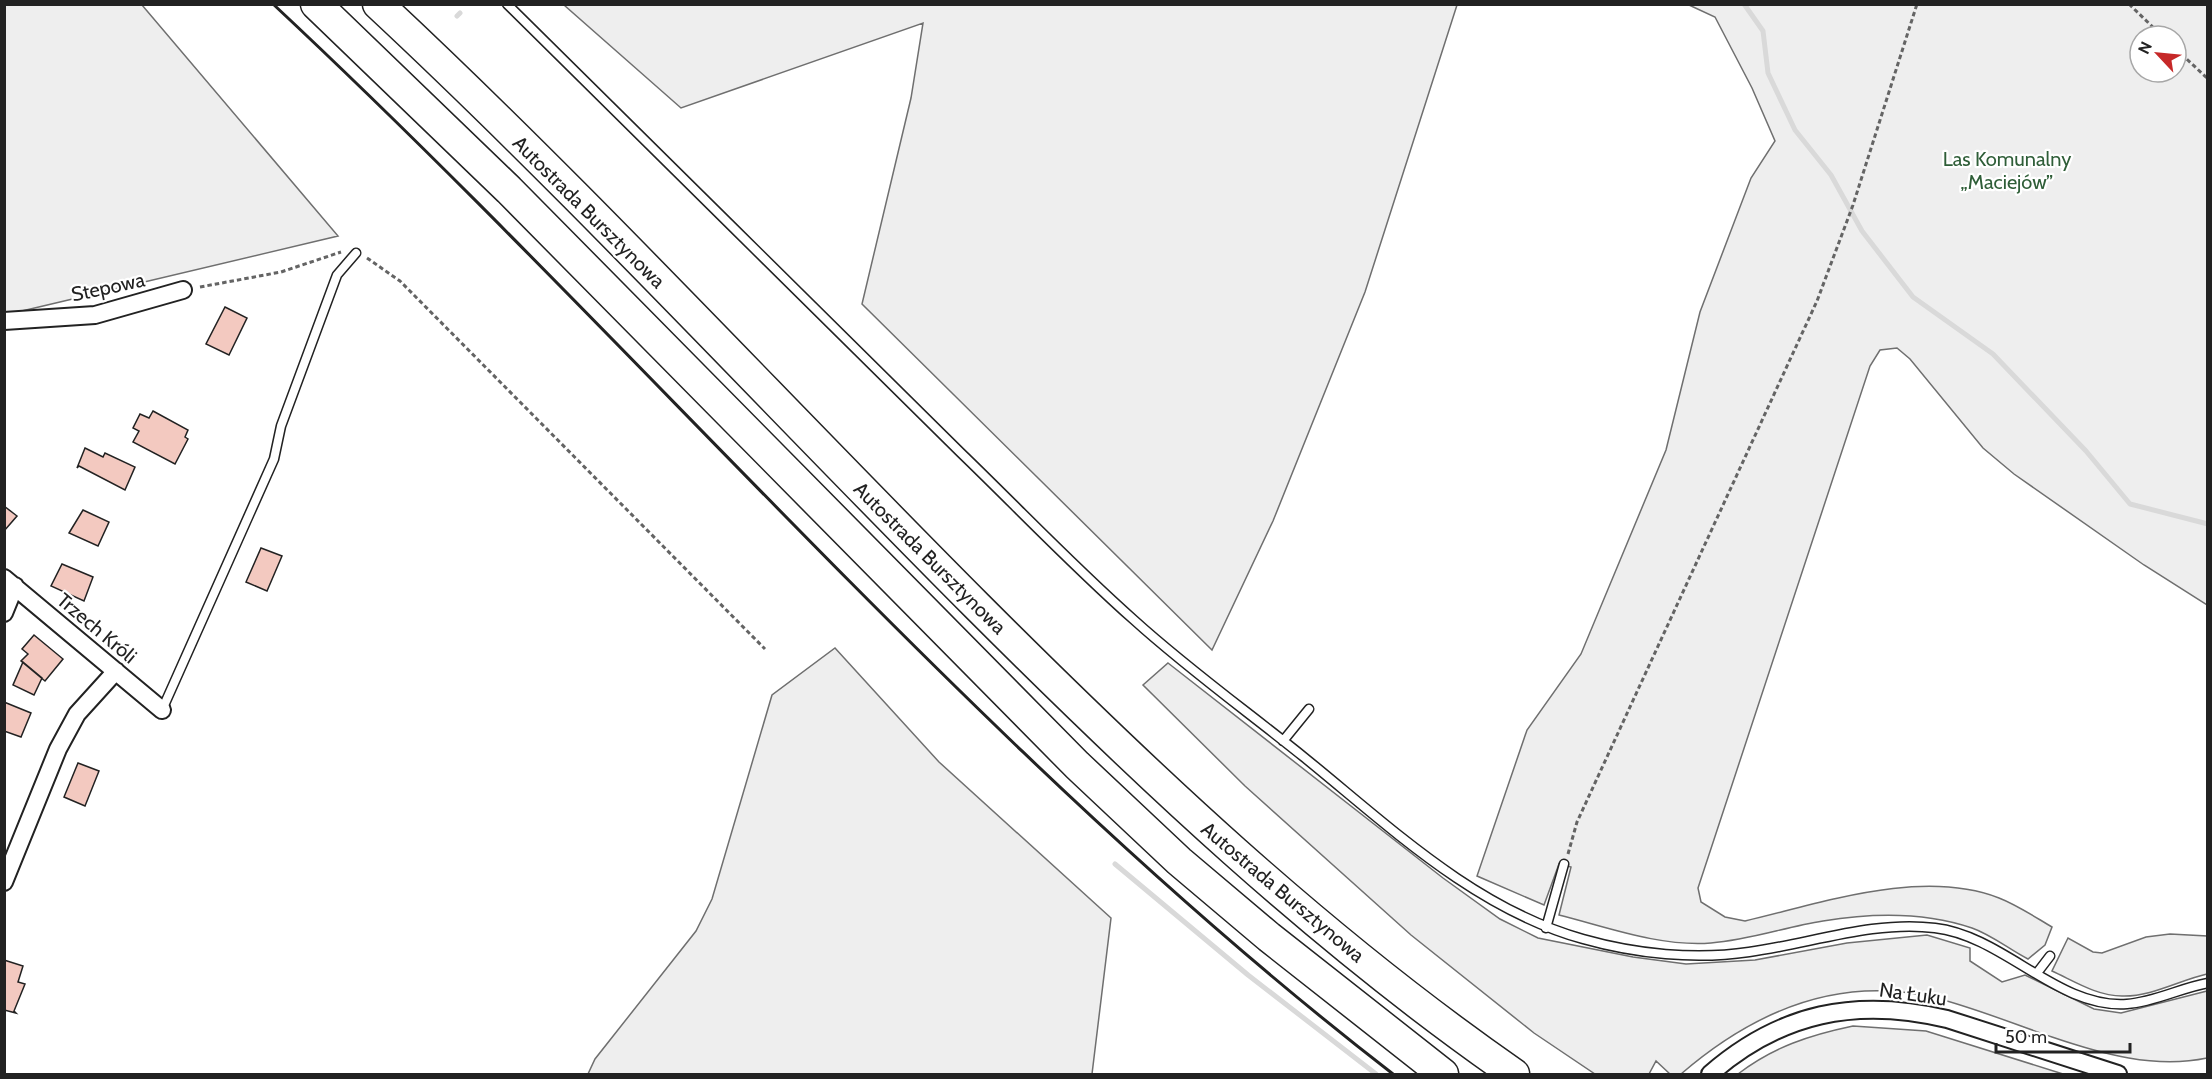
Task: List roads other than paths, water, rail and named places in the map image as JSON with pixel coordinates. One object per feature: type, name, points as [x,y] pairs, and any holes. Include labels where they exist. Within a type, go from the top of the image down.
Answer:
[{"type":"highway","points":[[316,4],[509,190],[1077,765],[1179,861],[1269,938],[1443,1074]]},
{"type":"highway","name":"Autostrada Bursztynowa","points":[[378,4],[543,165],[1103,732],[1206,828],[1297,906],[1394,985],[1514,1074]]},
{"type":"street","name":"Stepowa","points":[[4,321],[95,315],[183,291]]},
{"type":"street","name":"Trzech Króli","points":[[10,582],[162,710]]},
{"type":"street","points":[[4,613],[10,582]]},
{"type":"street","points":[[4,882],[58,750],[77,714],[116,671]]},
{"type":"street","name":"Na Łuku","points":[[1710,1074],[1750,1042],[1784,1026],[1837,1011],[1861,1009],[1920,1013],[1947,1019],[2118,1074]]},
{"type":"lane","points":[[507,4],[1134,621],[1428,857],[1494,903],[1546,928],[1588,941],[1641,952],[1693,955],[1743,953],[1884,928],[1932,927],[1963,933],[2094,1001],[2124,1004],[2155,999],[2208,983]]},
{"type":"lane","points":[[162,710],[274,459],[281,426],[337,275],[356,253]]},
{"type":"lane","points":[[1283,741],[1309,709]]},
{"type":"lane","points":[[1546,928],[1564,864]]},
{"type":"lane","points":[[2037,973],[2050,956]]},
{"type":"waterway","points":[[1744,4],[1763,31],[1768,73],[1795,130],[1831,175],[1862,231],[1913,297],[1993,354],[2086,451],[2130,504],[2208,524]]},
{"type":"waterway","points":[[457,16],[460,13]]},
{"type":"waterway","points":[[1115,864],[1248,975],[1376,1074]]},
{"type":"park label","name":"Las Komunalny „Maciejów”","points":[[2007,170]]}]
